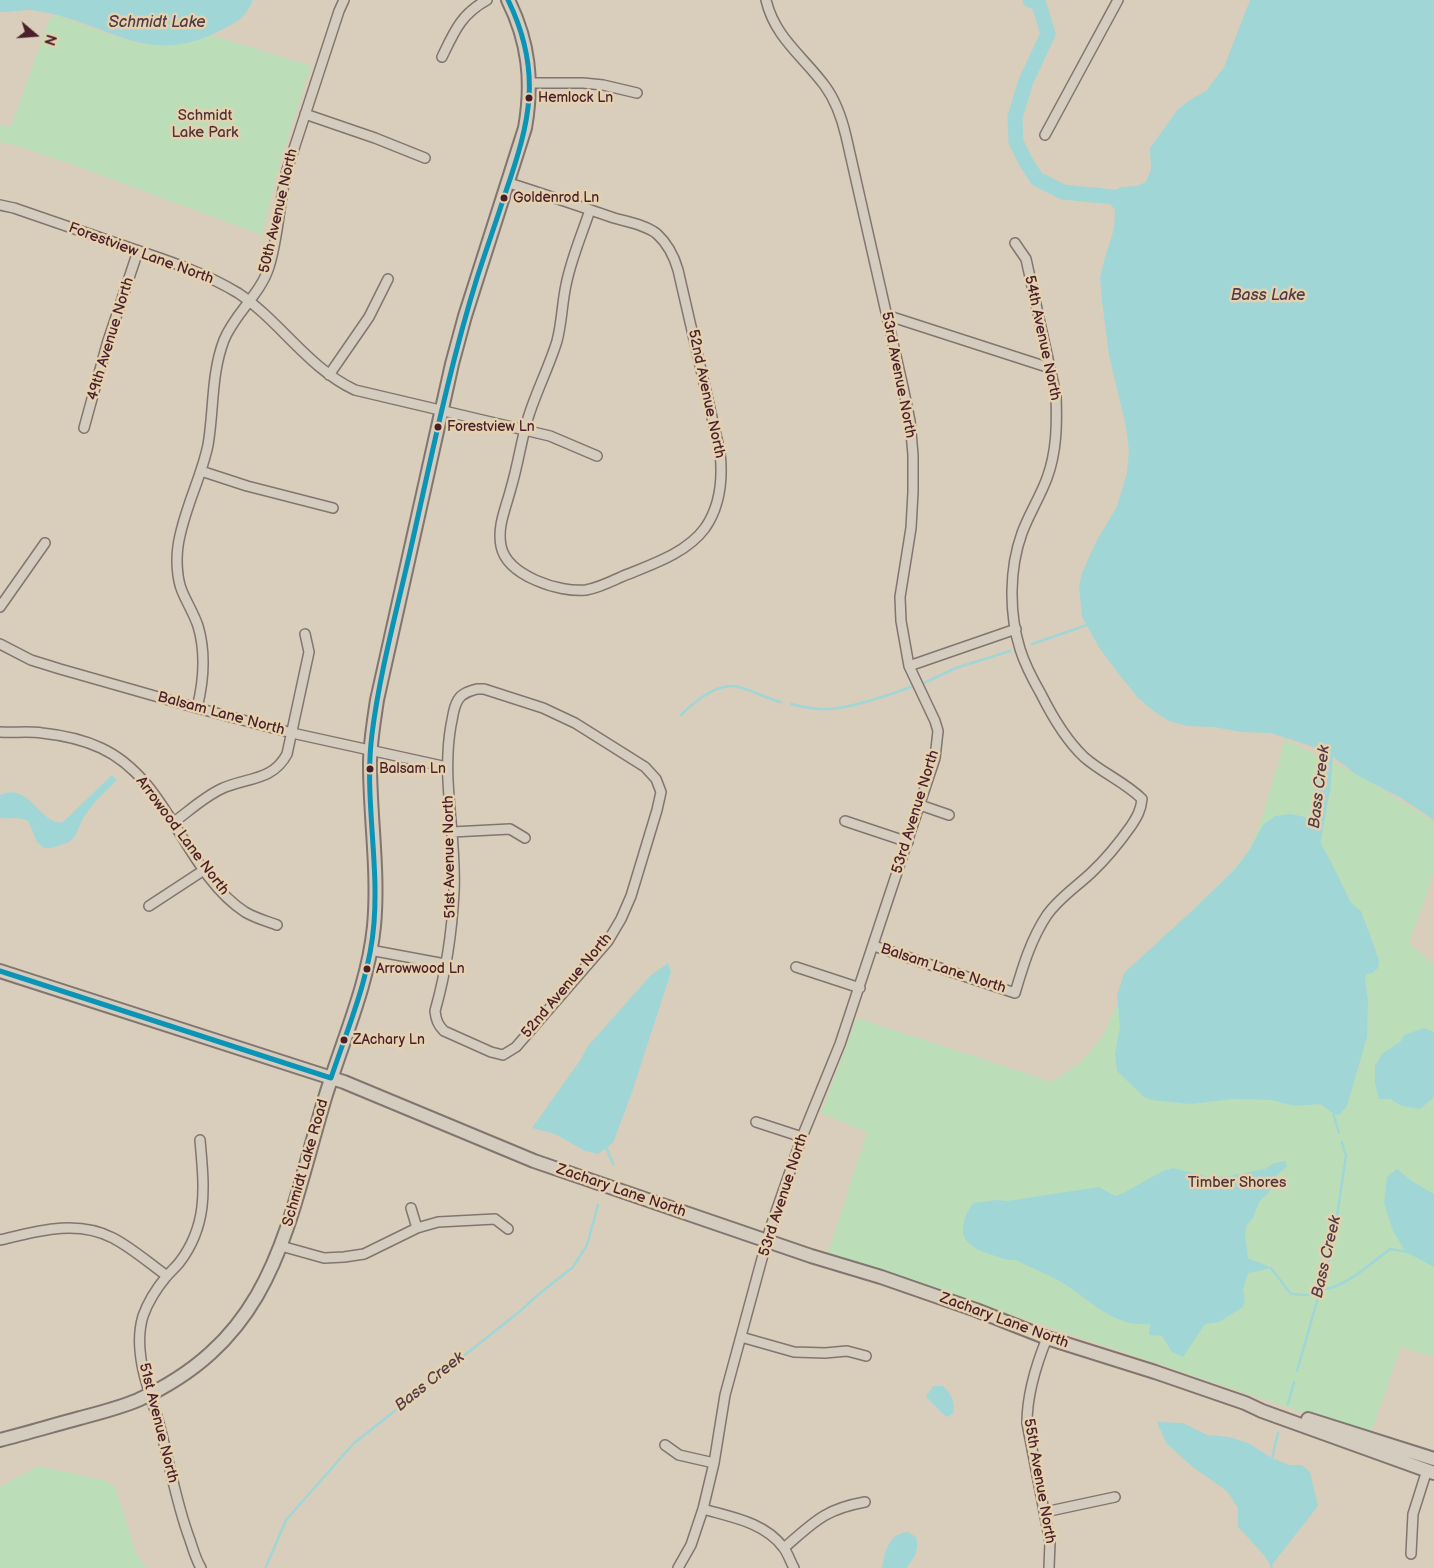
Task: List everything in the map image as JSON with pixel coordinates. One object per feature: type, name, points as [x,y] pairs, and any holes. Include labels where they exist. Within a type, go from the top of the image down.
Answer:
[{"type":"street","name":"50th Avenue North","points":[[198,708],[204,660],[197,624],[181,589],[177,547],[208,446],[217,361],[230,326],[250,302],[268,269],[272,256],[281,192],[305,114],[344,0]]},
{"type":"street","points":[[442,57],[462,20],[470,10],[487,0]]},
{"type":"street","name":"Schmidt Lake Road","points":[[0,1440],[136,1400],[165,1387],[190,1371],[214,1351],[235,1329],[254,1304],[269,1277],[281,1246],[330,1078],[357,1000],[370,950],[376,894],[371,750],[377,700],[452,364],[465,316],[525,128],[530,82],[524,41],[508,0]]},
{"type":"street","name":"53rd Avenue North","points":[[678,1568],[691,1545],[703,1509],[714,1463],[724,1395],[767,1242],[802,1137],[840,1044],[860,988],[935,758],[938,731],[935,720],[909,666],[901,622],[900,597],[911,528],[913,492],[913,455],[910,421],[904,387],[842,118],[825,86],[776,28],[766,0]]},
{"type":"street","points":[[1045,136],[1118,0]]},
{"type":"street","points":[[530,82],[583,82],[638,93]]},
{"type":"street","points":[[305,114],[375,138],[425,158]]},
{"type":"street","name":"52nd Avenue North","points":[[509,183],[645,228],[655,233],[665,242],[675,259],[678,270],[720,452],[722,472],[720,491],[715,509],[704,528],[692,542],[661,561],[587,590],[571,590],[531,578],[521,573],[506,558],[502,549],[499,529],[517,465],[524,429]]},
{"type":"street","name":"Forestview Lane North","points":[[0,205],[14,208],[213,278],[250,302],[329,375],[354,390],[550,436],[597,456]]},
{"type":"street","points":[[524,429],[557,339],[568,273],[590,210]]},
{"type":"street","name":"54th Avenue North","points":[[1015,244],[1026,259],[1056,395],[1056,437],[1047,477],[1021,534],[1015,555],[1012,579],[1012,606],[1020,650],[1048,709],[1061,729],[1083,756],[1116,780],[1132,788],[1142,799]]},
{"type":"street","name":"49th Avenue North","points":[[84,428],[107,344],[138,251]]},
{"type":"street","points":[[329,375],[369,317],[388,279]]},
{"type":"street","points":[[886,315],[1050,368]]},
{"type":"street","points":[[201,471],[247,486],[333,508]]},
{"type":"street","points":[[0,607],[45,544]]},
{"type":"street","points":[[909,666],[1016,629]]},
{"type":"street","points":[[174,822],[204,798],[219,789],[270,774],[278,768],[288,754],[309,652],[305,634]]},
{"type":"street","name":"Balsam Lane North","points":[[0,644],[31,660],[198,708],[292,733],[447,767]]},
{"type":"street","name":"52nd Avenue North","points":[[444,1031],[491,1052],[503,1055],[516,1047],[608,941],[621,919],[631,896],[661,792],[656,779],[645,767],[575,722],[543,708],[484,689],[468,691],[458,700],[454,710]]},
{"type":"street","name":"51st Avenue North","points":[[444,1031],[435,1019],[435,1011],[452,928],[454,889],[447,767],[449,737],[454,710]]},
{"type":"street","name":"Arrowood Lane North","points":[[0,732],[42,733],[100,748],[118,758],[138,774],[174,822],[204,870],[221,891],[245,912],[277,925]]},
{"type":"street","name":"Balsam Lane North","points":[[874,946],[1015,993],[1030,947],[1047,916],[1059,901],[1091,874],[1117,846],[1141,810],[1142,799]]},
{"type":"street","points":[[920,805],[949,815]]},
{"type":"street","points":[[845,822],[908,842]]},
{"type":"street","points":[[452,832],[510,829],[525,838]]},
{"type":"street","points":[[149,906],[204,870]]},
{"type":"street","points":[[370,950],[446,964]]},
{"type":"street","points":[[796,967],[860,988]]},
{"type":"street","name":"Zachary Lane North","points":[[0,971],[330,1078],[380,1096],[534,1161],[767,1242],[890,1280],[976,1310],[1047,1338],[1245,1403],[1262,1411],[1430,1472]]},
{"type":"street","points":[[756,1122],[802,1137]]},
{"type":"street","name":"51st Avenue North","points":[[200,1140],[203,1181],[201,1217],[188,1251],[149,1302],[141,1326],[140,1350],[149,1394],[159,1423],[180,1511],[201,1568]]},
{"type":"street","points":[[411,1208],[417,1228]]},
{"type":"street","points":[[281,1246],[324,1258],[344,1258],[364,1254],[417,1228],[438,1222],[495,1219],[508,1229]]},
{"type":"street","points":[[0,1240],[61,1228],[95,1231],[111,1237],[126,1246],[167,1276]]},
{"type":"street","points":[[740,1337],[801,1353],[847,1351],[866,1356]]},
{"type":"street","name":"55th Avenue North","points":[[1047,1338],[1033,1376],[1027,1408],[1027,1423],[1050,1542],[1050,1568]]},
{"type":"street","name":"Zachary Lane North","points":[[1245,1403],[1263,1406],[1434,1459]]},
{"type":"street","points":[[665,1444],[679,1455],[714,1463]]},
{"type":"street","points":[[1411,1554],[1413,1514],[1430,1472]]},
{"type":"street","points":[[1045,1512],[1115,1498]]},
{"type":"street","points":[[784,1548],[818,1518],[845,1506],[865,1502]]},
{"type":"street","points":[[703,1509],[755,1525],[769,1534],[784,1548],[794,1568]]},
{"type":"green space","name":"Schmidt Lake Park","points":[[56,15],[133,42],[151,45],[170,45],[190,42],[211,35],[311,66],[279,165],[262,235],[68,163],[0,142],[0,125],[11,127],[49,20]]},
{"type":"green space","name":"Timber Shores","points":[[1285,740],[1361,776],[1434,822],[1434,873],[1409,943],[1434,965],[1434,1357],[1401,1347],[1370,1435],[828,1253],[867,1132],[821,1113],[857,1018],[1052,1082],[1081,1062],[1102,1037],[1118,1002],[1123,976],[1227,877],[1248,852],[1261,821]]},
{"type":"green space","points":[[38,1466],[103,1480],[115,1487],[137,1556],[147,1568],[0,1568],[0,1487]]},
{"type":"water","name":"Schmidt Lake","points":[[0,0],[253,0],[250,7],[239,20],[217,32],[194,41],[173,45],[154,45],[136,42],[44,12],[30,10],[0,12]]},
{"type":"water","name":"Bass Lake","points":[[1250,0],[1434,0],[1434,820],[1401,798],[1357,775],[1332,756],[1311,746],[1271,733],[1187,726],[1169,721],[1138,698],[1100,649],[1082,617],[1079,586],[1082,573],[1096,542],[1117,506],[1127,473],[1129,451],[1126,427],[1109,355],[1102,301],[1100,278],[1114,229],[1115,210],[1104,196],[1121,187],[1137,186],[1146,182],[1151,169],[1150,148],[1178,109],[1206,91],[1224,67]]},
{"type":"water","points":[[112,775],[117,780],[94,803],[83,818],[75,836],[69,842],[51,848],[44,848],[37,842],[28,821],[20,818],[0,818],[0,795],[10,792],[19,794],[27,799],[55,822],[63,822]]},
{"type":"water","points":[[1291,814],[1305,817],[1320,831],[1320,842],[1351,903],[1361,911],[1379,960],[1378,968],[1366,975],[1365,979],[1368,1000],[1367,1037],[1347,1106],[1339,1115],[1334,1114],[1320,1104],[1295,1106],[1271,1100],[1234,1099],[1190,1104],[1152,1100],[1144,1097],[1117,1071],[1115,1054],[1120,1027],[1117,996],[1124,973],[1235,869],[1248,852],[1264,824],[1275,816]]},
{"type":"water","points":[[668,963],[671,972],[631,1095],[613,1143],[598,1154],[585,1151],[555,1134],[532,1128],[581,1059],[588,1046],[650,976]]},
{"type":"water","points":[[1424,1028],[1434,1032],[1434,1097],[1420,1109],[1402,1106],[1390,1099],[1379,1099],[1375,1083],[1375,1066],[1382,1054],[1401,1041],[1404,1035]]},
{"type":"water","points":[[1285,1161],[1287,1166],[1277,1175],[1270,1191],[1259,1202],[1245,1233],[1248,1258],[1272,1268],[1248,1273],[1243,1290],[1245,1299],[1243,1307],[1219,1322],[1205,1324],[1183,1357],[1172,1352],[1162,1336],[1149,1335],[1150,1324],[1125,1322],[1113,1317],[1050,1276],[1016,1260],[1009,1260],[979,1250],[966,1240],[963,1234],[964,1220],[973,1203],[997,1200],[1007,1201],[1099,1187],[1115,1196],[1163,1171],[1173,1168],[1210,1177],[1229,1176],[1265,1169],[1274,1163]]},
{"type":"water","points":[[1397,1169],[1413,1182],[1434,1194],[1434,1267],[1406,1252],[1393,1231],[1384,1203],[1387,1177]]},
{"type":"water","points":[[933,1386],[943,1386],[948,1392],[953,1402],[953,1414],[946,1417],[926,1397]]},
{"type":"water","points":[[1157,1422],[1183,1423],[1207,1435],[1229,1437],[1248,1443],[1272,1458],[1289,1465],[1302,1465],[1310,1472],[1318,1506],[1271,1566],[1264,1555],[1238,1527],[1238,1508],[1227,1491],[1194,1468],[1166,1443]]},
{"type":"water","points":[[908,1532],[916,1537],[917,1541],[916,1554],[912,1561],[906,1568],[882,1568],[889,1544],[896,1536]]},
{"type":"waterway","points":[[1030,0],[1039,4],[1048,34],[1026,81],[1015,117],[1016,142],[1037,179],[1063,192],[1124,198]]},
{"type":"waterway","name":"Bass Creek","points":[[1032,644],[1090,624]]},
{"type":"waterway","name":"Bass Creek","points":[[924,683],[956,668],[1010,651]]},
{"type":"waterway","name":"Bass Creek","points":[[681,715],[711,692],[732,686],[743,688],[781,702]]},
{"type":"waterway","name":"Bass Creek","points":[[791,704],[814,709],[846,707],[911,687]]},
{"type":"waterway","name":"Bass Creek","points":[[1312,847],[1323,788],[1327,736],[1325,734]]},
{"type":"waterway","name":"Bass Creek","points":[[1333,1113],[1339,1133]]},
{"type":"waterway","name":"Bass Creek","points":[[1297,1371],[1332,1249],[1346,1156],[1342,1142]]},
{"type":"waterway","name":"Bass Creek","points":[[607,1149],[613,1164]]},
{"type":"waterway","name":"Bass Creek","points":[[266,1567],[286,1520],[353,1444],[573,1267],[587,1245],[598,1205]]},
{"type":"waterway","points":[[1320,1290],[1329,1289],[1348,1280],[1390,1249],[1408,1252]]},
{"type":"waterway","points":[[1271,1268],[1291,1294],[1319,1294]]},
{"type":"waterway","name":"Bass Creek","points":[[1288,1404],[1294,1382]]},
{"type":"waterway","name":"Bass Creek","points":[[1272,1458],[1278,1433]]},
{"type":"transit line","points":[[331,1078],[357,1002],[372,943],[375,876],[370,804],[370,757],[375,710],[384,662],[458,344],[477,278],[514,168],[526,120],[529,97],[526,51],[519,26],[508,0]]},
{"type":"transit line","points":[[0,971],[331,1078]]},
{"type":"place","name":"Hemlock Ln","points":[[529,98]]},
{"type":"place","name":"Goldenrod Ln","points":[[504,198]]},
{"type":"place","name":"Forestview Ln","points":[[438,427]]},
{"type":"place","name":"Balsam Ln","points":[[370,769]]},
{"type":"place","name":"Arrowwood Ln","points":[[367,969]]},
{"type":"place","name":"ZAchary Ln","points":[[344,1040]]}]
